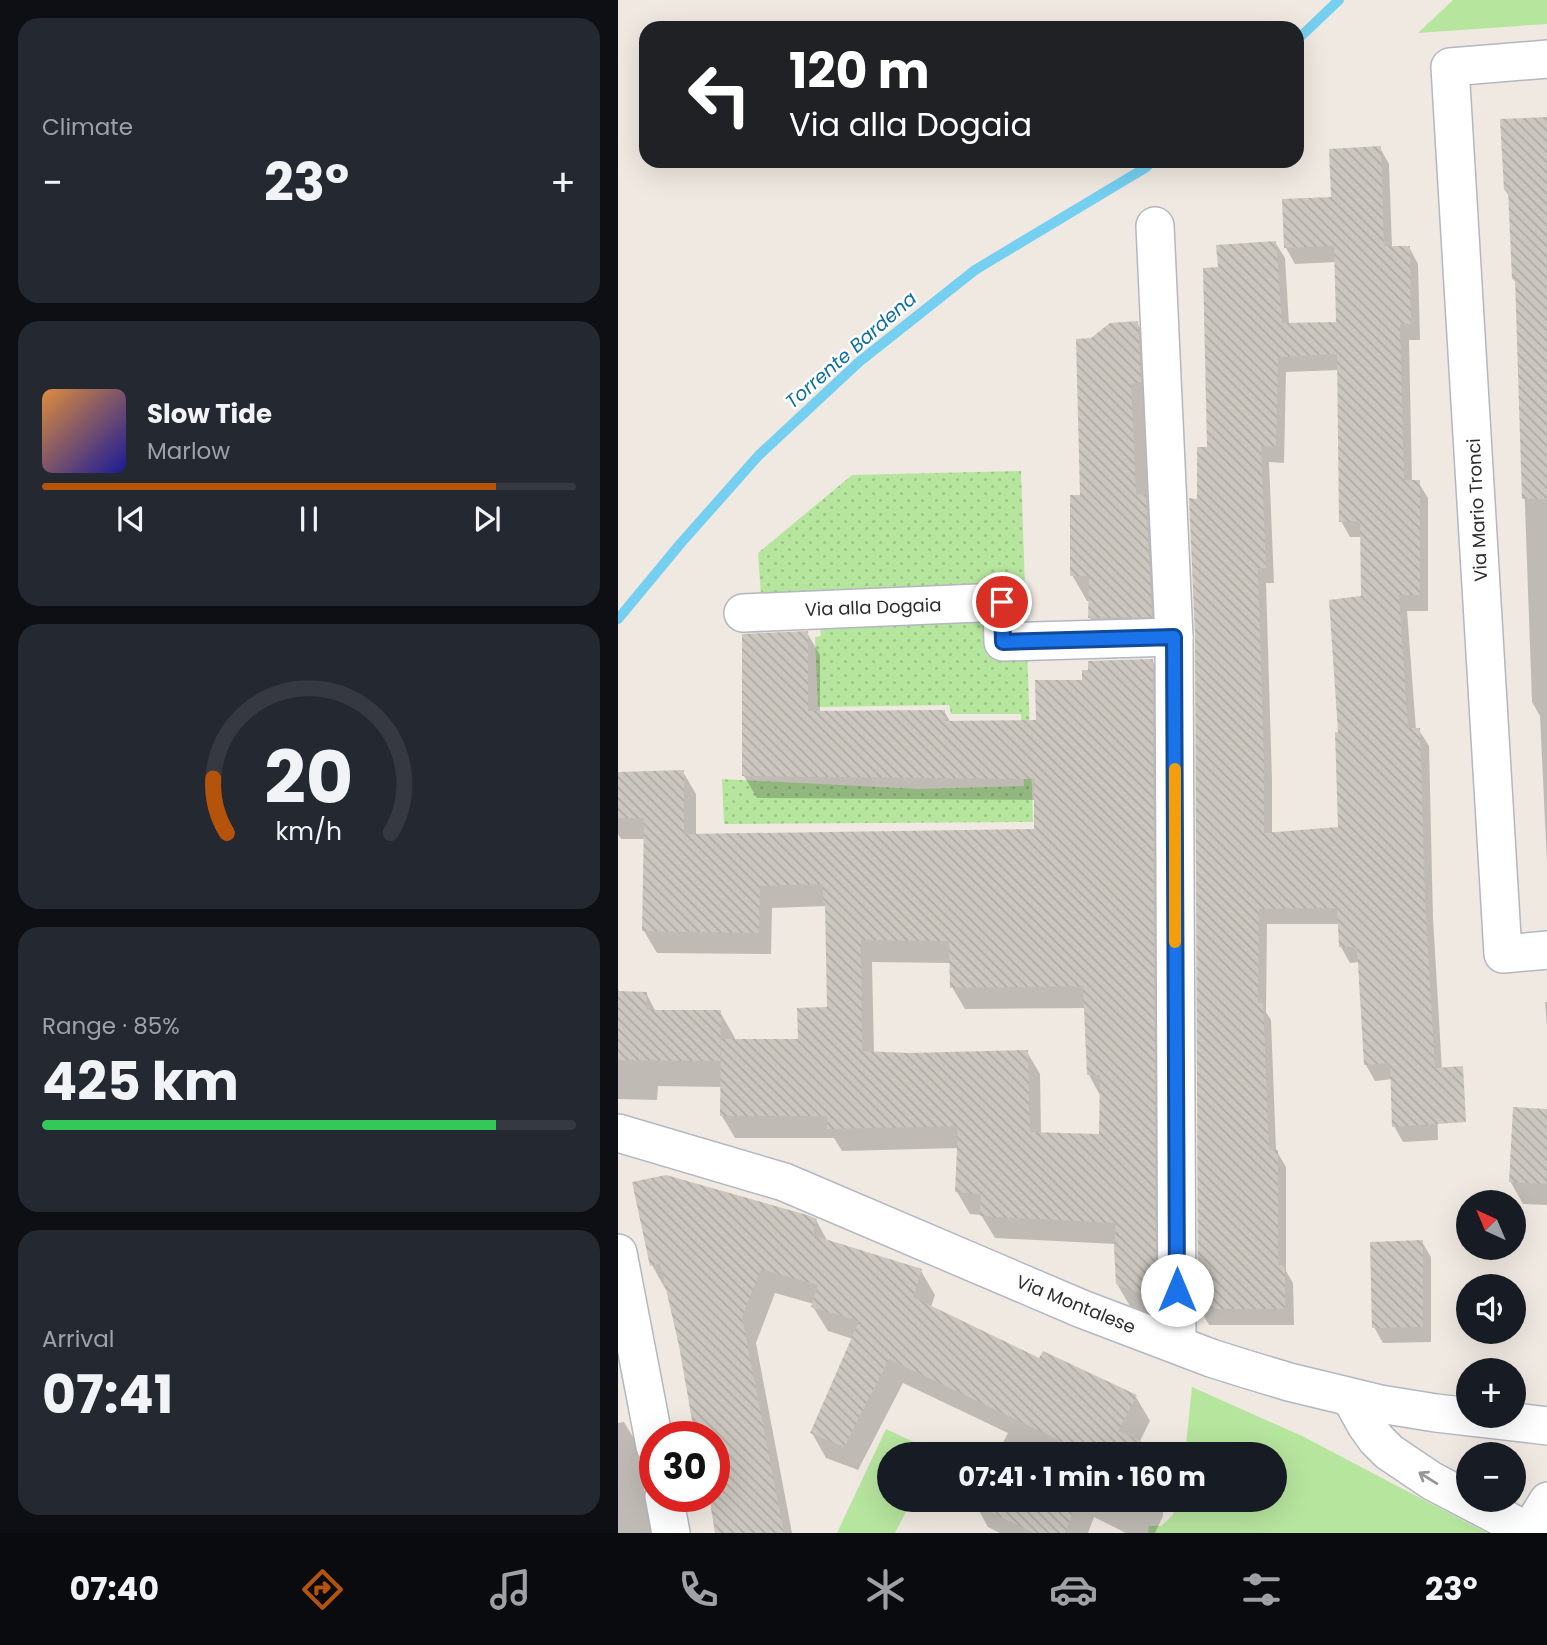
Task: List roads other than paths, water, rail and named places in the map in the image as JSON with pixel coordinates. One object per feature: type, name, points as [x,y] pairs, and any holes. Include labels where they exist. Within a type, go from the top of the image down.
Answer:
[{"type":"street","name":"Via Mario Tronci","points":[[1547,59],[1450,67],[1503,954],[1547,950]]},
{"type":"street","points":[[1155,226],[1174,637],[1177,1344]]},
{"type":"street","name":"Via alla Dogaia","points":[[743,612],[1002,602],[1003,642],[1174,637]]},
{"type":"street","name":"Via Montalese","points":[[618,1133],[784,1182],[1082,1308],[1246,1369],[1380,1404],[1547,1426]]},
{"type":"street","points":[[618,1253],[650,1421]]},
{"type":"street","points":[[1351,1398],[1376,1439],[1389,1452],[1432,1481],[1530,1532],[1547,1501]]},
{"type":"street","points":[[667,1512],[671,1533]]},
{"type":"waterway","name":"Torrente Bardena","points":[[1304,33],[1339,0]]},
{"type":"waterway","name":"Torrente Bardena","points":[[618,619],[759,455],[859,362],[975,270],[1145,168]]}]
